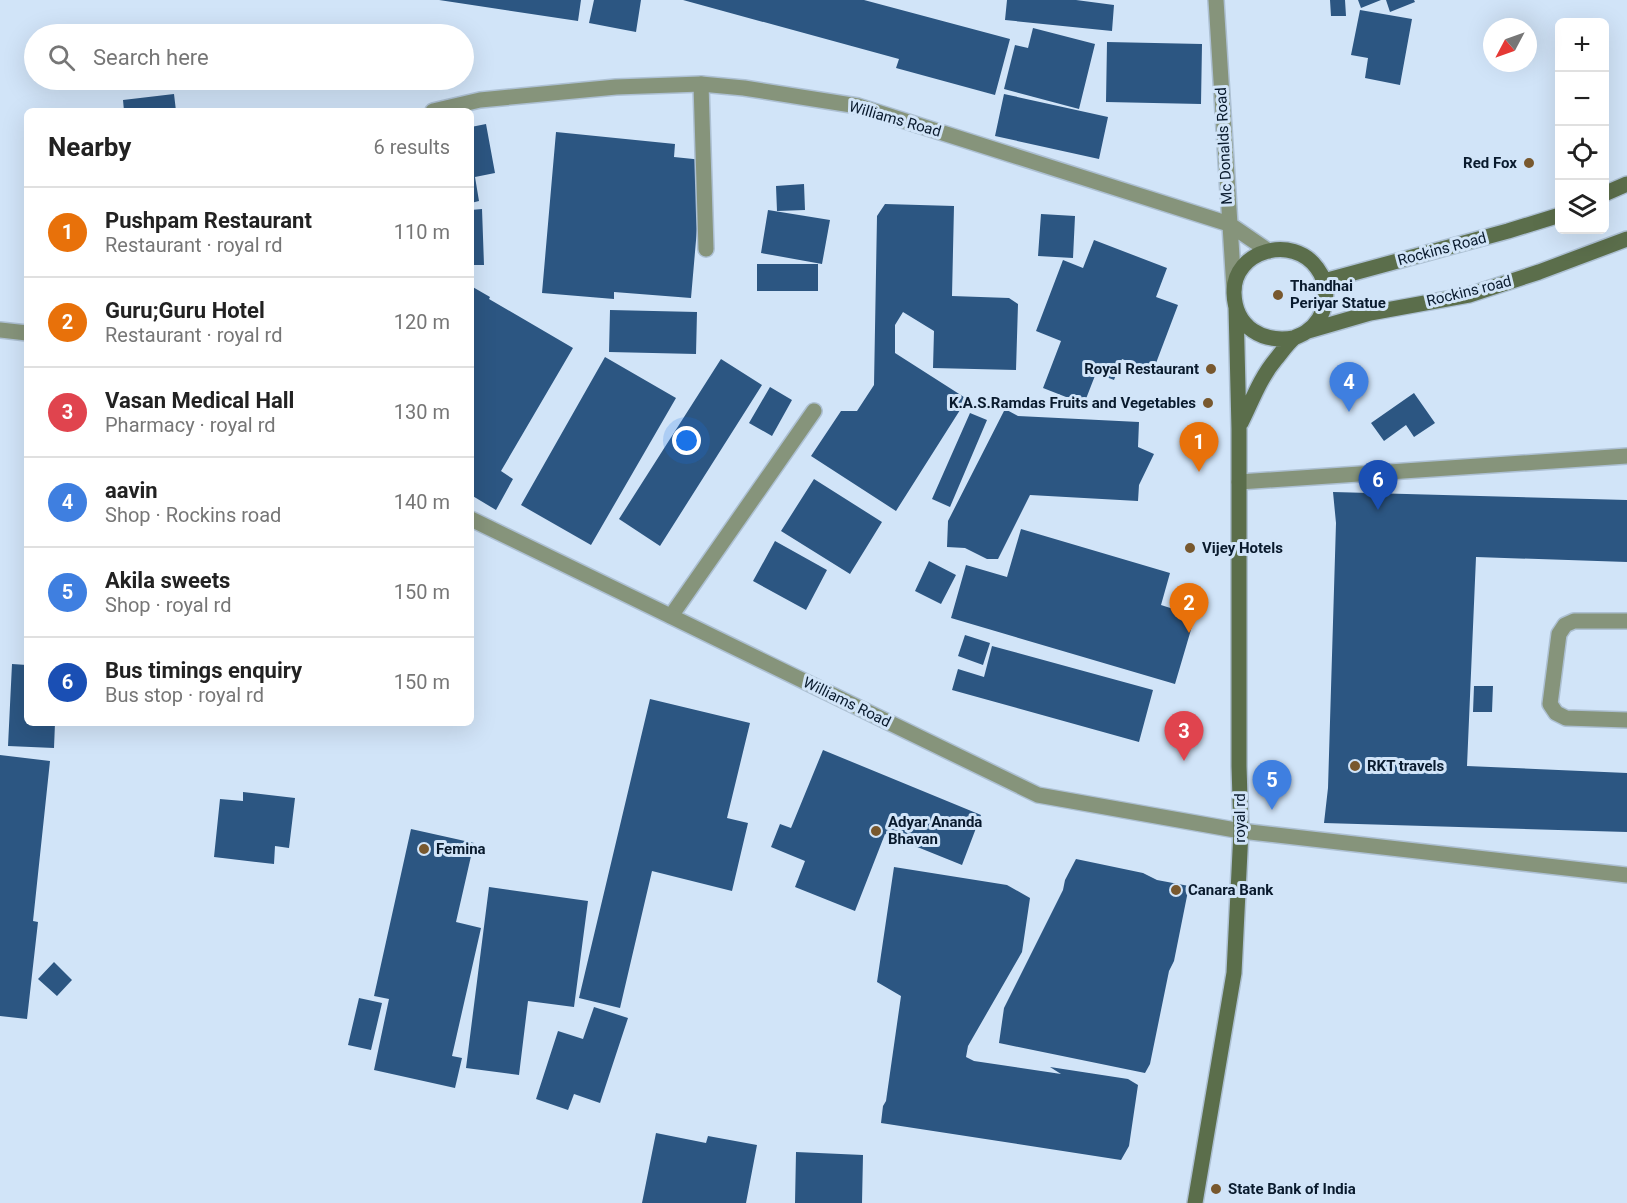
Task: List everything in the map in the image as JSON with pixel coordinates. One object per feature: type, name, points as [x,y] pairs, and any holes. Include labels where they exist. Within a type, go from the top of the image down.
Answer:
[{"type":"main road","points":[[1609,192],[1627,184]]},
{"type":"main road","name":"Rockins Road","points":[[1324,281],[1508,231],[1555,216]]},
{"type":"main road","name":"Rockins road","points":[[1300,335],[1370,313],[1469,295],[1627,239]]},
{"type":"main road","points":[[1239,429],[1262,379],[1300,335],[1317,322],[1324,309],[1326,295],[1324,281],[1308,258],[1295,251],[1281,248],[1267,250],[1254,256],[1237,278],[1235,300],[1242,320],[1252,331],[1266,338],[1280,340],[1300,335]]},
{"type":"main road","name":"royal rd","points":[[1195,1203],[1234,973],[1241,831],[1239,429],[1235,300]]},
{"type":"street","name":"Mc Donalds Road","points":[[1216,0],[1235,300]]},
{"type":"street","name":"Williams Road","points":[[446,108],[480,100],[616,87],[701,84],[744,88],[858,106],[1229,224],[1267,250]]},
{"type":"street","points":[[701,84],[706,249]]},
{"type":"street","points":[[0,330],[24,333]]},
{"type":"street","points":[[671,616],[814,411]]},
{"type":"street","points":[[1239,482],[1627,456]]},
{"type":"street","name":"Williams Road","points":[[474,520],[1038,795],[1241,831],[1627,875]]},
{"type":"street","points":[[1627,621],[1574,621],[1565,625],[1559,634],[1550,704],[1556,713],[1566,718],[1627,720]]},
{"type":"building","points":[[439,0],[581,0],[578,21]]},
{"type":"building","points":[[594,0],[641,0],[636,32],[589,23]]},
{"type":"building","points":[[683,0],[864,0],[1010,39],[995,95],[896,68],[899,59]]},
{"type":"building","points":[[1007,0],[1076,0],[1114,5],[1112,31],[1005,20]]},
{"type":"building","points":[[1330,0],[1345,0],[1346,16],[1331,16]]},
{"type":"building","points":[[1358,0],[1381,0],[1361,8]]},
{"type":"building","points":[[1386,0],[1414,0],[1415,2],[1390,12]]},
{"type":"building","points":[[1360,10],[1412,19],[1400,85],[1365,78],[1368,58],[1351,55]]},
{"type":"building","points":[[1033,28],[1095,44],[1079,109],[1004,89],[1015,45],[1028,48]]},
{"type":"building","points":[[1107,42],[1202,44],[1201,104],[1106,102]]},
{"type":"building","points":[[174,94],[176,108],[124,108],[123,100]]},
{"type":"building","points":[[1004,94],[1108,117],[1099,159],[995,136]]},
{"type":"building","points":[[486,124],[495,173],[475,177],[479,201],[474,202],[474,126]]},
{"type":"building","points":[[556,132],[675,144],[674,157],[703,160],[691,298],[614,292],[614,299],[542,293]]},
{"type":"building","points":[[804,184],[805,210],[777,211],[776,186]]},
{"type":"building","points":[[885,204],[954,206],[952,296],[1009,298],[1018,304],[1016,370],[933,368],[934,331],[903,312],[895,325],[895,353],[967,399],[896,511],[811,456],[841,411],[857,411],[874,385],[877,216]]},
{"type":"building","points":[[482,209],[484,265],[474,265],[474,210]]},
{"type":"building","points":[[768,210],[830,220],[822,264],[761,253]]},
{"type":"building","points":[[1041,214],[1075,216],[1073,258],[1038,256]]},
{"type":"building","points":[[1094,240],[1167,268],[1156,297],[1178,305],[1153,371],[1122,359],[1114,380],[1096,373],[1084,404],[1043,388],[1061,341],[1036,331],[1063,260],[1083,268]]},
{"type":"building","points":[[757,264],[818,264],[818,291],[757,291]]},
{"type":"building","points":[[474,288],[490,297],[489,299],[573,348],[501,471],[513,479],[496,510],[474,497]]},
{"type":"building","points":[[610,310],[697,312],[696,354],[609,352]]},
{"type":"building","points":[[605,357],[676,398],[591,545],[521,505]]},
{"type":"building","points":[[721,359],[762,385],[660,546],[619,519]]},
{"type":"building","points":[[770,387],[792,400],[772,436],[749,423]]},
{"type":"building","points":[[1414,393],[1435,423],[1414,437],[1406,425],[1384,441],[1371,423]]},
{"type":"building","points":[[1005,409],[1018,416],[1139,422],[1138,447],[1154,454],[1139,485],[1138,501],[1030,495],[998,559],[987,559],[965,548],[947,547],[948,521]]},
{"type":"building","points":[[970,413],[987,420],[950,507],[932,499]]},
{"type":"building","points":[[814,479],[882,522],[850,574],[781,531]]},
{"type":"building","points":[[1333,492],[1627,500],[1627,562],[1476,557],[1467,766],[1627,773],[1627,832],[1324,823],[1328,788],[1336,523]]},
{"type":"building","points":[[1021,529],[1170,573],[1161,605],[1195,616],[1175,684],[951,618],[966,565],[1007,577]]},
{"type":"building","points":[[775,541],[827,570],[806,610],[753,581]]},
{"type":"building","points":[[929,561],[956,575],[941,604],[915,591]]},
{"type":"building","points":[[965,635],[990,643],[983,665],[958,656]]},
{"type":"building","points":[[992,646],[1153,690],[1139,742],[952,690],[958,669],[984,677]]},
{"type":"building","points":[[12,664],[24,665],[24,726],[55,726],[54,748],[8,746]]},
{"type":"building","points":[[1474,686],[1493,686],[1492,712],[1473,712]]},
{"type":"building","points":[[650,699],[750,723],[727,818],[748,823],[732,891],[652,871],[620,1008],[579,998]]},
{"type":"building","name":"Adyar Ananda Bhavan","points":[[823,750],[981,815],[962,865],[885,834],[855,911],[795,887],[805,861],[771,847],[780,824],[791,828]]},
{"type":"building","points":[[0,755],[50,761],[33,921],[38,922],[27,1019],[0,1016]]},
{"type":"building","points":[[243,792],[295,798],[289,848],[275,846],[274,864],[214,857],[220,799],[243,801]]},
{"type":"building","points":[[411,829],[474,843],[456,922],[481,928],[452,1056],[462,1058],[455,1088],[374,1070],[389,999],[374,996]]},
{"type":"building","points":[[1076,859],[1143,873],[1157,880],[1189,886],[1150,1064],[1145,1073],[999,1043],[1004,1008]]},
{"type":"building","points":[[894,867],[1007,885],[1030,898],[1022,952],[968,1046],[966,1057],[974,1061],[1061,1074],[1050,1067],[1128,1079],[1138,1085],[1129,1146],[1121,1160],[881,1123],[901,996],[877,982]]},
{"type":"building","points":[[489,887],[588,901],[574,1007],[528,1001],[519,1075],[466,1068]]},
{"type":"building","points":[[54,962],[72,980],[57,996],[38,979]]},
{"type":"building","points":[[359,998],[382,1003],[371,1050],[348,1045]]},
{"type":"building","points":[[594,1007],[628,1018],[600,1103],[574,1094],[568,1110],[536,1099],[558,1031],[583,1039]]},
{"type":"building","points":[[656,1133],[706,1143],[708,1136],[757,1145],[746,1203],[642,1203]]},
{"type":"building","points":[[796,1152],[863,1155],[862,1203],[795,1203]]},
{"type":"place","name":"Red Fox","points":[[1529,163]]},
{"type":"place","name":"Thandhai Periyar Statue","points":[[1278,295]]},
{"type":"place","name":"Royal Restaurant","points":[[1211,369]]},
{"type":"place","name":"K.A.S.Ramdas Fruits and Vegetables","points":[[1208,403]]},
{"type":"place","name":"aavin","points":[[1349,412]]},
{"type":"place","name":"Pushpam Restaurant","points":[[1199,472]]},
{"type":"place","name":"Bus timings enquiry","points":[[1378,510]]},
{"type":"place","name":"Vijey Hotels","points":[[1190,548]]},
{"type":"place","name":"Guru;Guru Hotel","points":[[1189,633]]},
{"type":"place","name":"Vasan Medical Hall","points":[[1184,761]]},
{"type":"place","name":"RKT travels","points":[[1355,766]]},
{"type":"place","name":"Akila sweets","points":[[1272,810]]},
{"type":"place","name":"Adyar Ananda Bhavan","points":[[876,831]]},
{"type":"place","name":"Femina","points":[[424,849]]},
{"type":"place","name":"Canara Bank","points":[[1176,890]]},
{"type":"place","name":"State Bank of India","points":[[1216,1189]]}]
